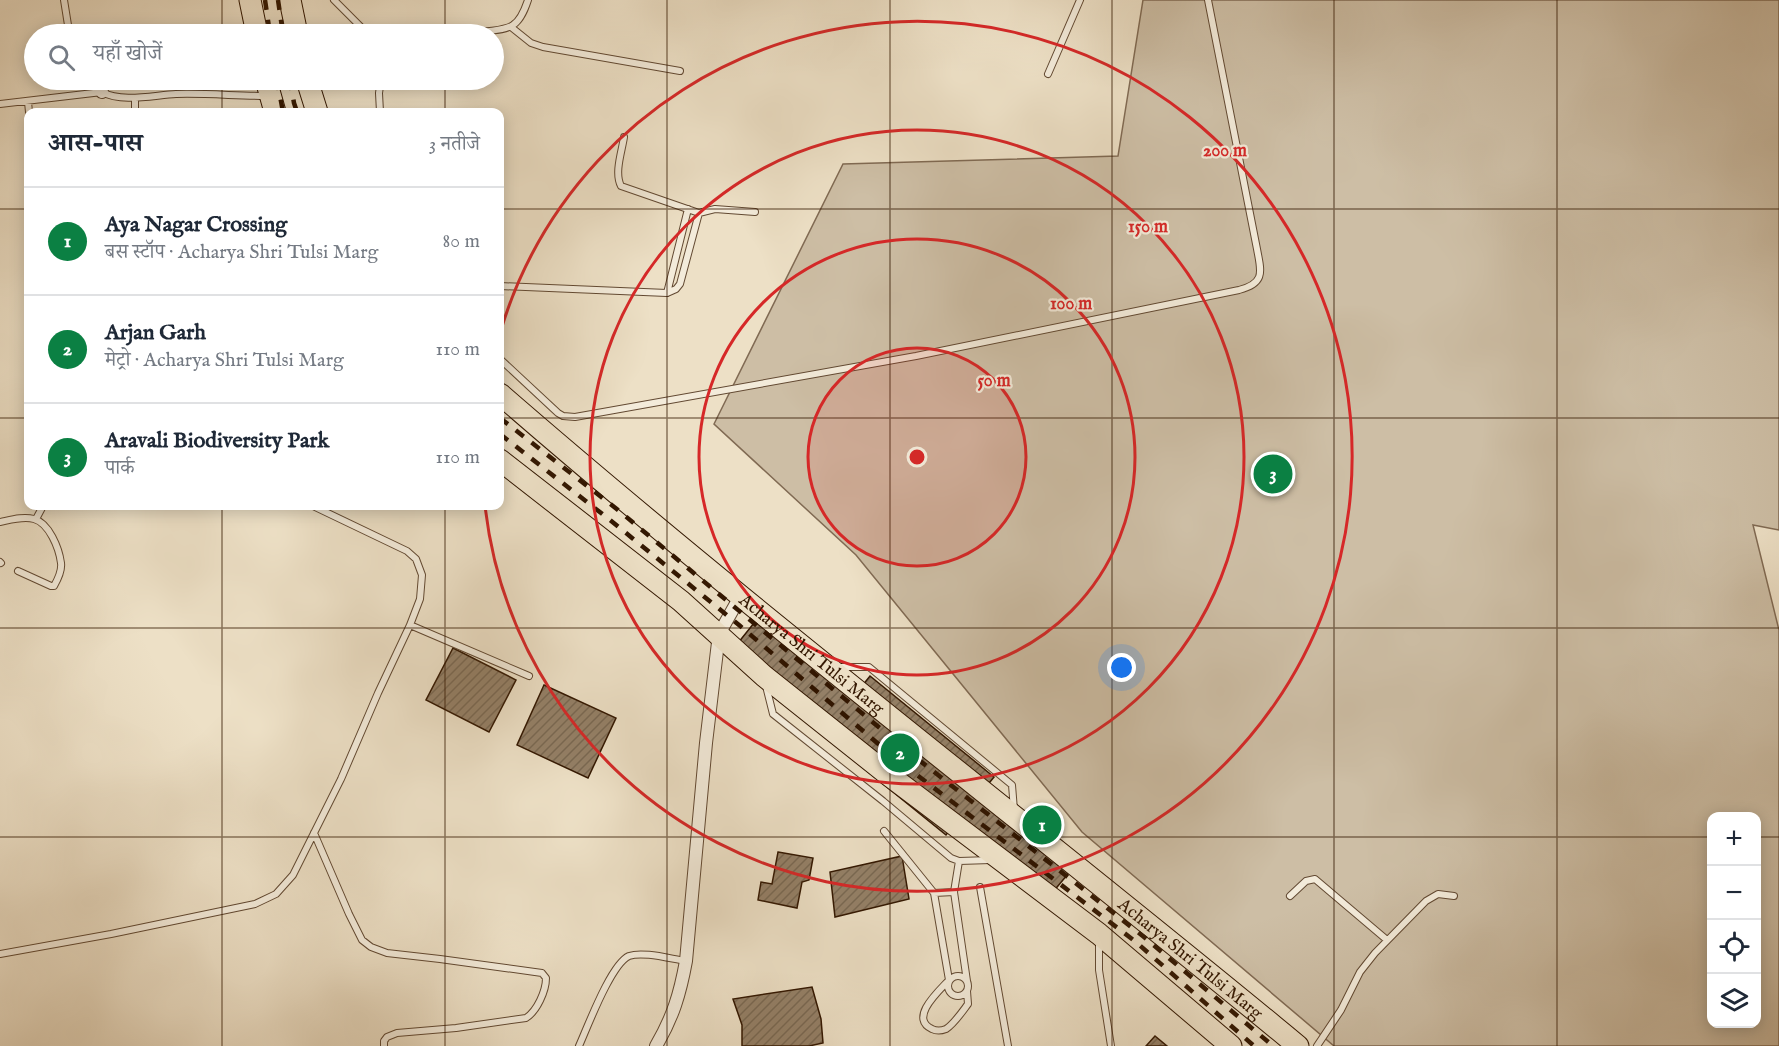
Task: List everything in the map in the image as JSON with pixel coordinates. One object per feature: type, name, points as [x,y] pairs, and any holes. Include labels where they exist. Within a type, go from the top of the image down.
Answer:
[{"type":"highway","points":[[250,0],[255,24]]},
{"type":"highway","points":[[290,0],[295,24]]},
{"type":"highway","points":[[311,90],[316,108]]},
{"type":"highway","name":"Acharya Shri Tulsi Marg","points":[[504,397],[595,477],[828,668],[1150,924],[1298,1046]]},
{"type":"highway","points":[[504,463],[681,601],[764,676],[886,773],[1099,934],[1231,1046]]},
{"type":"street","points":[[656,1046],[676,1006],[686,961],[706,743],[719,634],[741,595]]},
{"type":"lane","points":[[64,0],[68,24]]},
{"type":"lane","points":[[334,0],[358,24]]},
{"type":"lane","points":[[504,28],[511,27],[520,19],[528,0]]},
{"type":"lane","points":[[1048,74],[1080,0]]},
{"type":"lane","points":[[504,363],[558,413],[575,417],[905,358],[1252,286],[1260,278],[1261,270],[1208,0]]},
{"type":"lane","points":[[511,27],[531,43],[543,47],[680,71]]},
{"type":"lane","points":[[379,108],[380,90]]},
{"type":"lane","points":[[0,104],[102,92],[108,95],[135,98],[177,94],[270,96]]},
{"type":"lane","points":[[135,98],[135,108]]},
{"type":"lane","points":[[28,102],[28,108]]},
{"type":"lane","points":[[624,136],[618,174],[621,186],[699,213],[714,208],[755,212]]},
{"type":"lane","points":[[667,293],[688,209]]},
{"type":"lane","points":[[504,286],[667,293],[676,289],[680,284],[699,213]]},
{"type":"lane","points":[[36,519],[41,510]]},
{"type":"lane","points":[[0,954],[246,906],[267,900],[276,894],[292,875],[341,779],[410,625],[420,599],[422,581],[420,566],[408,551],[322,510]]},
{"type":"lane","points":[[0,522],[25,518],[36,519],[47,530],[56,546],[61,564],[59,577],[55,584],[51,586],[18,571]]},
{"type":"lane","points":[[410,625],[529,675]]},
{"type":"lane","points":[[764,676],[773,714],[951,858],[959,861],[1000,860]]},
{"type":"lane","points":[[884,831],[934,893],[949,980],[948,990],[952,995],[959,996],[967,991]]},
{"type":"lane","points":[[314,833],[349,914],[362,940],[371,948],[387,953],[484,964],[542,974],[546,978],[545,987],[534,1012],[526,1018],[456,1028],[397,1033],[387,1037],[384,1046]]},
{"type":"lane","points":[[959,861],[954,892],[967,981],[968,988],[968,1004],[948,1028],[934,1030],[927,1026],[924,1020],[924,1010],[930,1000],[955,976],[962,976],[967,981]]},
{"type":"lane","points":[[1290,896],[1306,881],[1315,879],[1387,940]]},
{"type":"lane","points":[[980,887],[1008,1046]]},
{"type":"lane","points":[[934,893],[954,892]]},
{"type":"lane","points":[[1317,1046],[1341,1010],[1360,972],[1387,940],[1426,901],[1438,894],[1454,896]]},
{"type":"lane","points":[[1099,934],[1099,970],[1111,1046]]},
{"type":"lane","points":[[579,1046],[607,985],[623,961],[630,956],[638,955],[686,961]]},
{"type":"shaded area","points":[[1143,0],[1779,0],[1779,530],[1753,525],[1779,630],[1779,1046],[1334,1046],[1082,832],[856,555],[714,424],[843,164],[1118,156]]},
{"type":"building","points":[[762,613],[858,691],[870,676],[994,777],[985,788],[1077,863],[1053,892],[960,817],[946,835],[824,736],[738,643]]},
{"type":"building","points":[[453,648],[516,680],[489,732],[426,700]]},
{"type":"building","points":[[544,685],[616,718],[588,778],[517,745]]},
{"type":"building","points":[[778,852],[813,858],[809,880],[802,882],[797,908],[758,900],[761,882],[772,884]]},
{"type":"building","points":[[902,856],[909,899],[835,917],[830,872]]},
{"type":"building","points":[[812,987],[821,1019],[823,1043],[809,1046],[742,1046],[742,1025],[733,999]]},
{"type":"building","points":[[1155,1036],[1167,1046],[1146,1046]]},
{"type":"railway","points":[[265,0],[269,24]]},
{"type":"railway","points":[[278,0],[282,24]]},
{"type":"railway","points":[[279,90],[282,108]]},
{"type":"railway","points":[[292,90],[296,108]]},
{"type":"railway","points":[[504,421],[618,510],[905,749],[1144,937],[1273,1046]]},
{"type":"railway","points":[[504,437],[739,625],[896,759],[1136,942],[1254,1046]]},
{"type":"place","name":"Aravali Biodiversity Park","points":[[1273,474]]},
{"type":"place","name":"Arjan Garh","points":[[900,753]]},
{"type":"place","name":"Aya Nagar Crossing","points":[[1042,825]]}]
